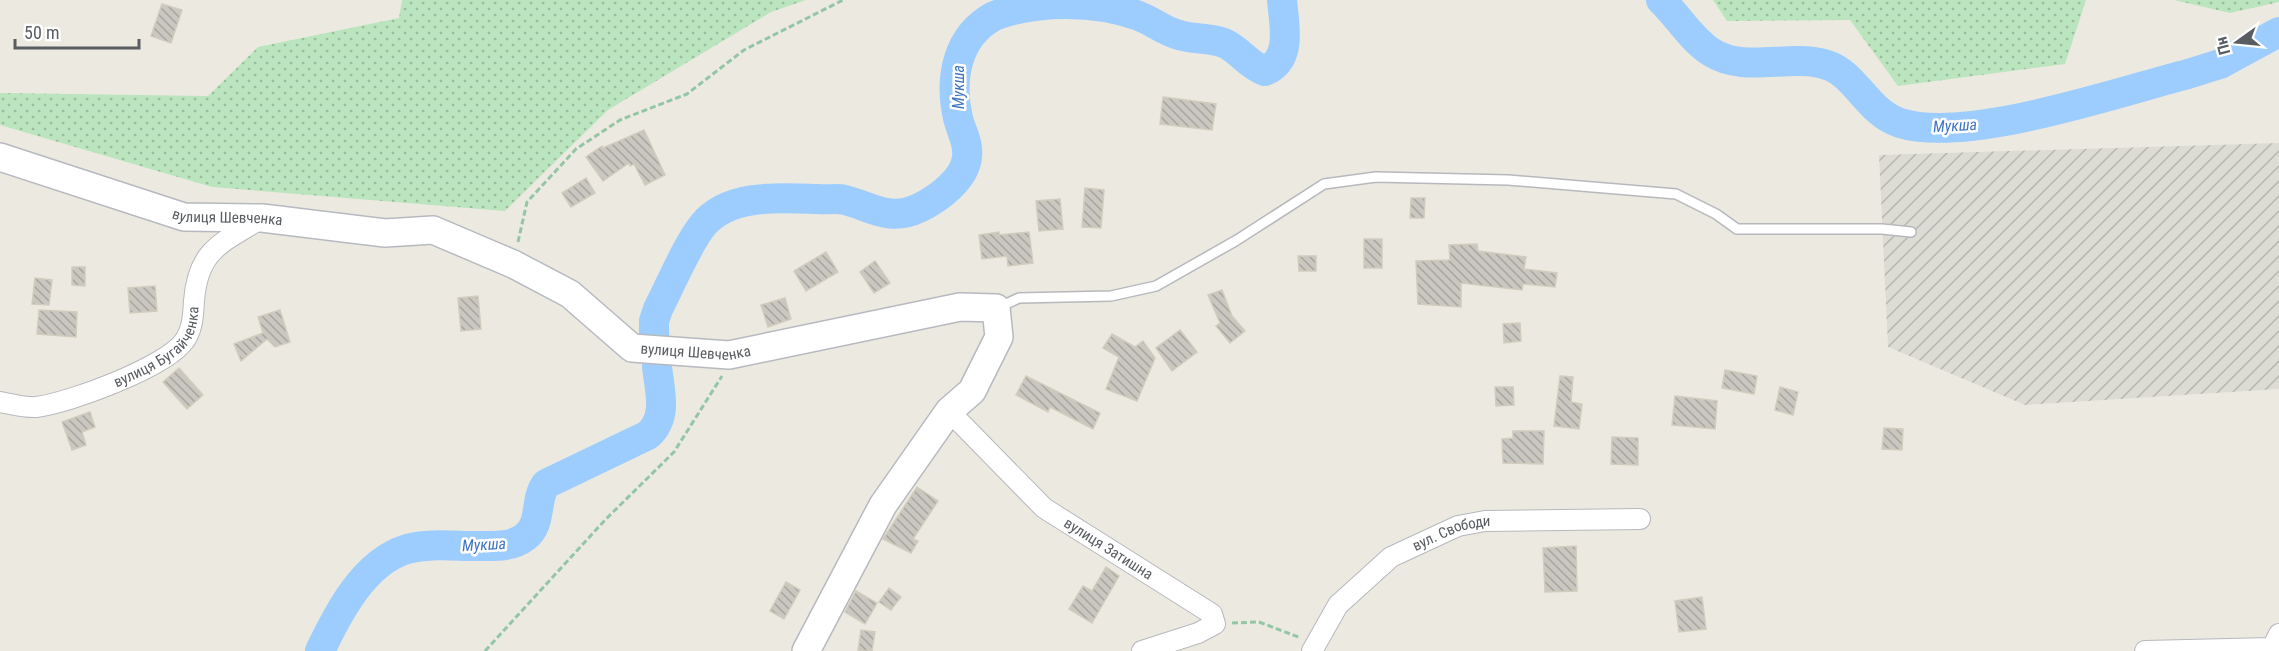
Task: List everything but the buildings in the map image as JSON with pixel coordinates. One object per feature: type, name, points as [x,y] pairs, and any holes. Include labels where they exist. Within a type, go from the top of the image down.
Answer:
[{"type":"street","name":"вулиця Шевченка","points":[[0,157],[184,217],[262,218],[385,233],[433,230],[513,264],[570,294],[632,348],[729,355],[960,308],[996,308]]},
{"type":"street","name":"вулиця Бугайченка","points":[[0,402],[34,407],[67,401],[115,382],[171,353],[184,342],[192,327],[195,284],[205,259],[217,247],[262,218]]},
{"type":"street","points":[[806,651],[883,505],[948,411],[972,392],[999,337],[996,308]]},
{"type":"street","name":"вулиця Затишна","points":[[948,411],[1044,508],[1200,605],[1212,614],[1215,624]]},
{"type":"street","name":"вул. Свободи","points":[[1314,647],[1338,605],[1391,557],[1458,526],[1485,521],[1640,519]]},
{"type":"street","points":[[1142,651],[1198,633],[1215,624]]},
{"type":"street","points":[[2145,651],[2272,648],[2279,634]]},
{"type":"lane","points":[[996,308],[1019,298],[1111,296],[1156,286],[1237,240],[1324,183],[1376,177],[1508,180],[1676,194],[1716,214],[1737,229],[1882,229],[1911,232]]},
{"type":"path","points":[[513,264],[527,202],[576,149],[620,120],[687,94],[744,50],[843,0]]},
{"type":"path","points":[[485,651],[605,520],[674,452],[722,375],[729,355]]},
{"type":"path","points":[[1215,624],[1259,622],[1314,647]]},
{"type":"shaded area","points":[[2279,143],[2279,389],[2025,405],[1888,347],[1879,155]]},
{"type":"green space","points":[[402,0],[806,0],[771,12],[608,110],[505,211],[212,187],[0,125],[0,93],[208,96],[258,47],[399,18]]},
{"type":"green space","points":[[1713,0],[2086,0],[2065,64],[1898,86],[1850,20],[1727,21]]},
{"type":"green space","points":[[2174,0],[2279,0],[2279,2],[2230,13]]},
{"type":"waterway","name":"Мукша","points":[[654,335],[654,321],[658,309],[691,242],[703,225],[727,207],[741,202],[773,198],[839,199],[881,212],[899,214],[919,208],[942,194],[961,173],[967,157],[966,142],[955,103],[959,60],[972,35],[981,24],[994,16],[1047,5],[1104,7],[1139,16],[1182,36],[1224,43],[1265,71],[1274,66],[1283,50],[1285,30],[1282,0]]},
{"type":"waterway","name":"Мукша","points":[[1661,0],[1697,41],[1711,52],[1738,62],[1798,61],[1827,65],[1846,76],[1879,111],[1889,118],[1900,123],[1929,128],[1963,127],[2002,121],[2084,103],[2220,64],[2279,32]]},
{"type":"waterway","name":"Мукша","points":[[320,651],[344,605],[365,577],[378,565],[407,549],[424,546],[495,546],[520,541],[534,525],[542,490],[546,484],[648,435],[659,420],[661,411],[657,366]]}]
